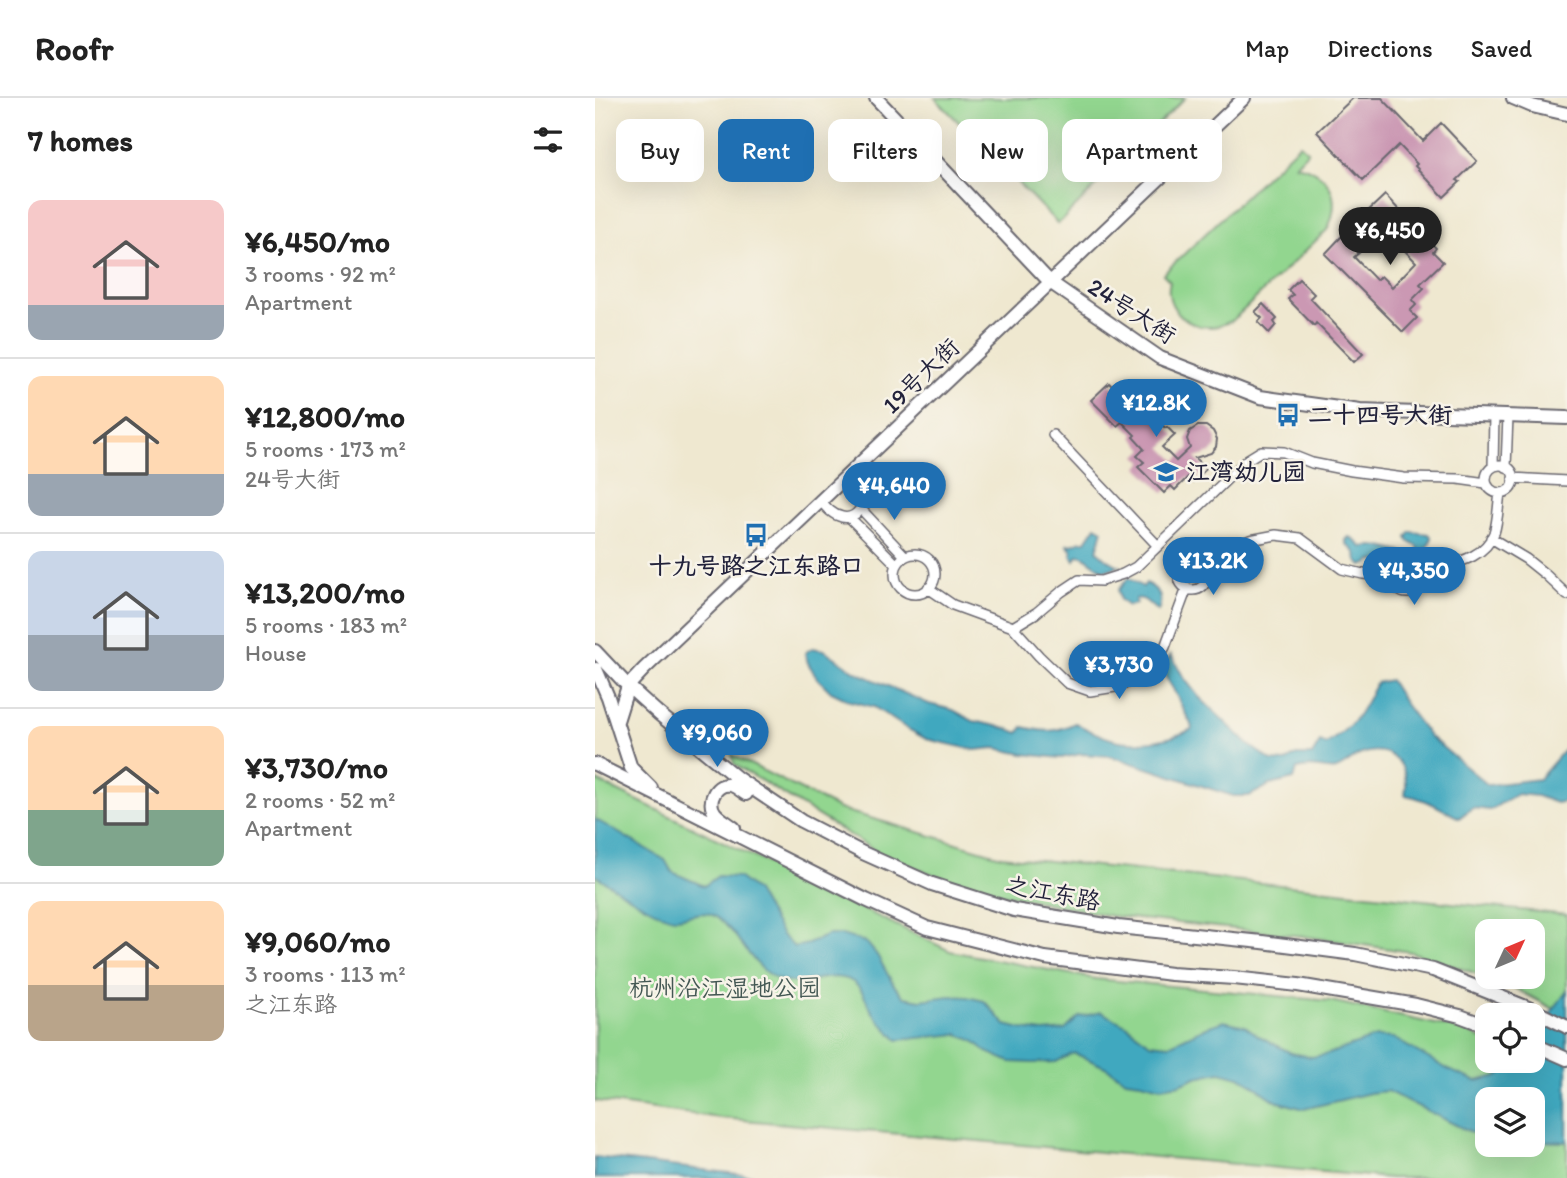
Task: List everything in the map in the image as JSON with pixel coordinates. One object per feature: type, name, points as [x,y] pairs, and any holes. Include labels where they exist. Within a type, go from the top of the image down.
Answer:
[{"type":"main road","name":"24号大街","points":[[876,98],[1050,282],[1160,358],[1259,397],[1360,411],[1567,418]]},
{"type":"main road","name":"19号大街","points":[[628,686],[846,475],[1244,98]]},
{"type":"main road","points":[[1513,98],[1532,106],[1567,114]]},
{"type":"main road","name":"之江东路","points":[[595,652],[659,714],[737,778],[801,821],[932,884],[1014,910],[1118,927],[1355,954],[1433,970],[1531,1009],[1567,1027]]},
{"type":"main road","points":[[596,668],[628,686],[617,721]]},
{"type":"main road","points":[[596,668],[617,721],[631,768],[662,798]]},
{"type":"main road","points":[[595,764],[927,928],[1045,958],[1171,974],[1298,985],[1416,1005],[1475,1022]]},
{"type":"main road","points":[[751,843],[713,811],[711,802],[717,788],[732,785],[786,820],[808,831],[820,831]]},
{"type":"main road","points":[[1545,1049],[1567,1059]]},
{"type":"street","points":[[1494,415],[1493,467],[1487,474],[1486,483],[1491,491],[1500,493],[1508,490],[1513,483],[1512,474],[1506,467],[1508,416]]},
{"type":"street","points":[[1052,435],[1158,546]]},
{"type":"street","points":[[1013,627],[1079,580],[1101,581],[1136,568],[1248,459],[1261,451],[1284,452],[1312,463],[1352,471],[1404,478],[1458,479],[1486,483]]},
{"type":"street","points":[[1493,467],[1506,467]]},
{"type":"street","points":[[820,500],[834,514],[844,518],[861,509],[861,491],[846,475]]},
{"type":"street","points":[[1513,478],[1567,481]]},
{"type":"street","points":[[1418,575],[1457,563],[1487,547],[1495,531],[1500,493]]},
{"type":"street","points":[[861,509],[905,556]]},
{"type":"street","points":[[849,517],[897,565]]},
{"type":"street","points":[[1204,566],[1219,555],[1250,540],[1276,535],[1300,538],[1342,569],[1395,577]]},
{"type":"street","points":[[1491,538],[1526,559],[1567,595]]},
{"type":"street","points":[[918,554],[929,560],[935,571],[935,578],[929,588],[916,594],[903,590],[896,578],[897,565],[905,556],[918,554]]},
{"type":"street","points":[[1192,561],[1204,566],[1208,575],[1205,585],[1196,590],[1183,586],[1179,573],[1184,565],[1192,561]]},
{"type":"street","points":[[1412,569],[1418,575],[1418,587],[1415,590],[1408,593],[1397,589],[1395,577],[1400,571],[1412,569]]},
{"type":"street","points":[[929,588],[953,605],[1013,627],[1067,683],[1090,691],[1115,687],[1137,679],[1152,669],[1165,647],[1187,588]]},
{"type":"green space","points":[[935,98],[1185,98],[1164,119],[1062,119],[1062,182],[1100,182],[1058,224],[1017,182],[1048,182],[1048,119],[956,120]]},
{"type":"green space","points":[[1300,144],[1308,151],[1295,165],[1317,173],[1325,180],[1333,197],[1332,218],[1327,230],[1232,321],[1211,327],[1193,324],[1185,319],[1173,306],[1170,281],[1163,274]]},
{"type":"green space","points":[[732,755],[839,809],[1001,856],[1567,915],[1567,1016],[1516,989],[1545,989],[1545,919],[1475,919],[1475,973],[1411,952],[1302,936],[1111,916],[967,887],[882,855],[734,764]]},
{"type":"green space","name":"杭州沿江湿地公园","points":[[595,780],[950,951],[1096,979],[1331,1001],[1462,1030],[1475,1036],[1475,1073],[1545,1073],[1545,1065],[1567,1074],[1567,1178],[1391,1178],[721,1118],[595,1101]]},
{"type":"water","points":[[1096,526],[1103,530],[1097,551],[1119,566],[1104,571],[1083,556],[1078,555],[1075,560],[1071,555],[1072,551],[1067,545],[1086,541]]},
{"type":"water","points":[[1411,532],[1429,534],[1432,538],[1419,560],[1386,556],[1362,566],[1357,561],[1356,553],[1346,543],[1349,537],[1362,547],[1383,547],[1417,556],[1418,547],[1408,541],[1407,537]]},
{"type":"water","points":[[1128,578],[1143,587],[1146,583],[1157,591],[1160,598],[1158,611],[1142,599],[1135,599],[1136,604],[1128,606],[1120,600],[1118,590]]},
{"type":"water","points":[[812,648],[824,650],[856,672],[929,704],[953,710],[973,721],[1019,733],[1023,727],[1050,731],[1075,723],[1106,737],[1131,742],[1163,739],[1192,729],[1161,670],[1171,655],[1199,697],[1249,745],[1272,761],[1285,762],[1296,755],[1312,755],[1320,742],[1326,744],[1344,731],[1356,718],[1376,683],[1390,680],[1429,736],[1488,785],[1539,779],[1567,747],[1567,801],[1556,803],[1537,796],[1517,794],[1490,810],[1472,808],[1459,818],[1427,801],[1405,795],[1405,774],[1401,766],[1389,754],[1380,752],[1359,755],[1334,770],[1311,767],[1297,769],[1294,779],[1270,785],[1249,796],[1233,796],[1110,756],[1081,754],[1061,758],[995,748],[975,750],[926,739],[874,707],[850,701],[831,692],[817,678],[808,663],[805,653]]},
{"type":"water","points":[[595,819],[665,860],[672,872],[704,886],[718,876],[738,877],[755,890],[782,935],[794,947],[828,935],[842,935],[867,943],[904,997],[921,1000],[949,996],[984,1001],[1006,1025],[1044,1032],[1065,1030],[1079,1017],[1101,1012],[1126,1025],[1150,1043],[1169,1045],[1224,1021],[1245,1026],[1291,1053],[1312,1057],[1376,1037],[1393,1038],[1451,1071],[1476,1081],[1502,1073],[1545,1073],[1545,1021],[1567,991],[1567,1142],[1545,1141],[1545,1087],[1475,1087],[1475,1134],[1387,1091],[1304,1109],[1276,1101],[1243,1078],[1220,1072],[1161,1087],[1126,1080],[1074,1053],[1056,1062],[1010,1062],[958,1034],[898,1040],[876,1017],[853,982],[834,977],[795,982],[775,978],[758,965],[732,931],[711,914],[675,918],[668,916],[635,900],[595,875]]},
{"type":"water","points":[[595,1157],[771,1178],[595,1178]]},
{"type":"building","points":[[1353,98],[1382,98],[1423,141],[1441,123],[1477,161],[1444,197],[1399,145],[1363,180],[1317,132]]},
{"type":"building","points":[[1385,195],[1400,211],[1394,217],[1418,242],[1424,236],[1436,248],[1433,252],[1443,262],[1420,284],[1424,288],[1412,300],[1416,305],[1410,311],[1417,318],[1403,332],[1325,254],[1342,236],[1359,253],[1354,257],[1376,280],[1381,276],[1392,287],[1416,262],[1367,212]]},
{"type":"building","points":[[1299,279],[1314,294],[1310,298],[1363,354],[1354,362],[1288,299],[1293,295],[1288,290]]},
{"type":"building","points":[[1263,304],[1277,319],[1274,322],[1276,325],[1269,333],[1258,322],[1262,318],[1255,312]]},
{"type":"building","points":[[1121,381],[1130,390],[1126,394],[1144,413],[1147,409],[1175,435],[1162,447],[1176,461],[1190,448],[1187,439],[1190,431],[1198,426],[1206,426],[1213,431],[1217,439],[1216,447],[1211,453],[1195,458],[1206,469],[1193,482],[1188,477],[1175,490],[1171,486],[1164,493],[1138,467],[1144,462],[1137,456],[1144,449],[1133,437],[1135,435],[1122,422],[1117,426],[1091,400],[1109,383],[1114,388]]},
{"type":"place","name":"二十四号大街","points":[[1288,415]]},
{"type":"place","name":"江湾幼儿园","points":[[1166,472]]},
{"type":"place","name":"十九号路之江东路口","points":[[756,535]]}]
